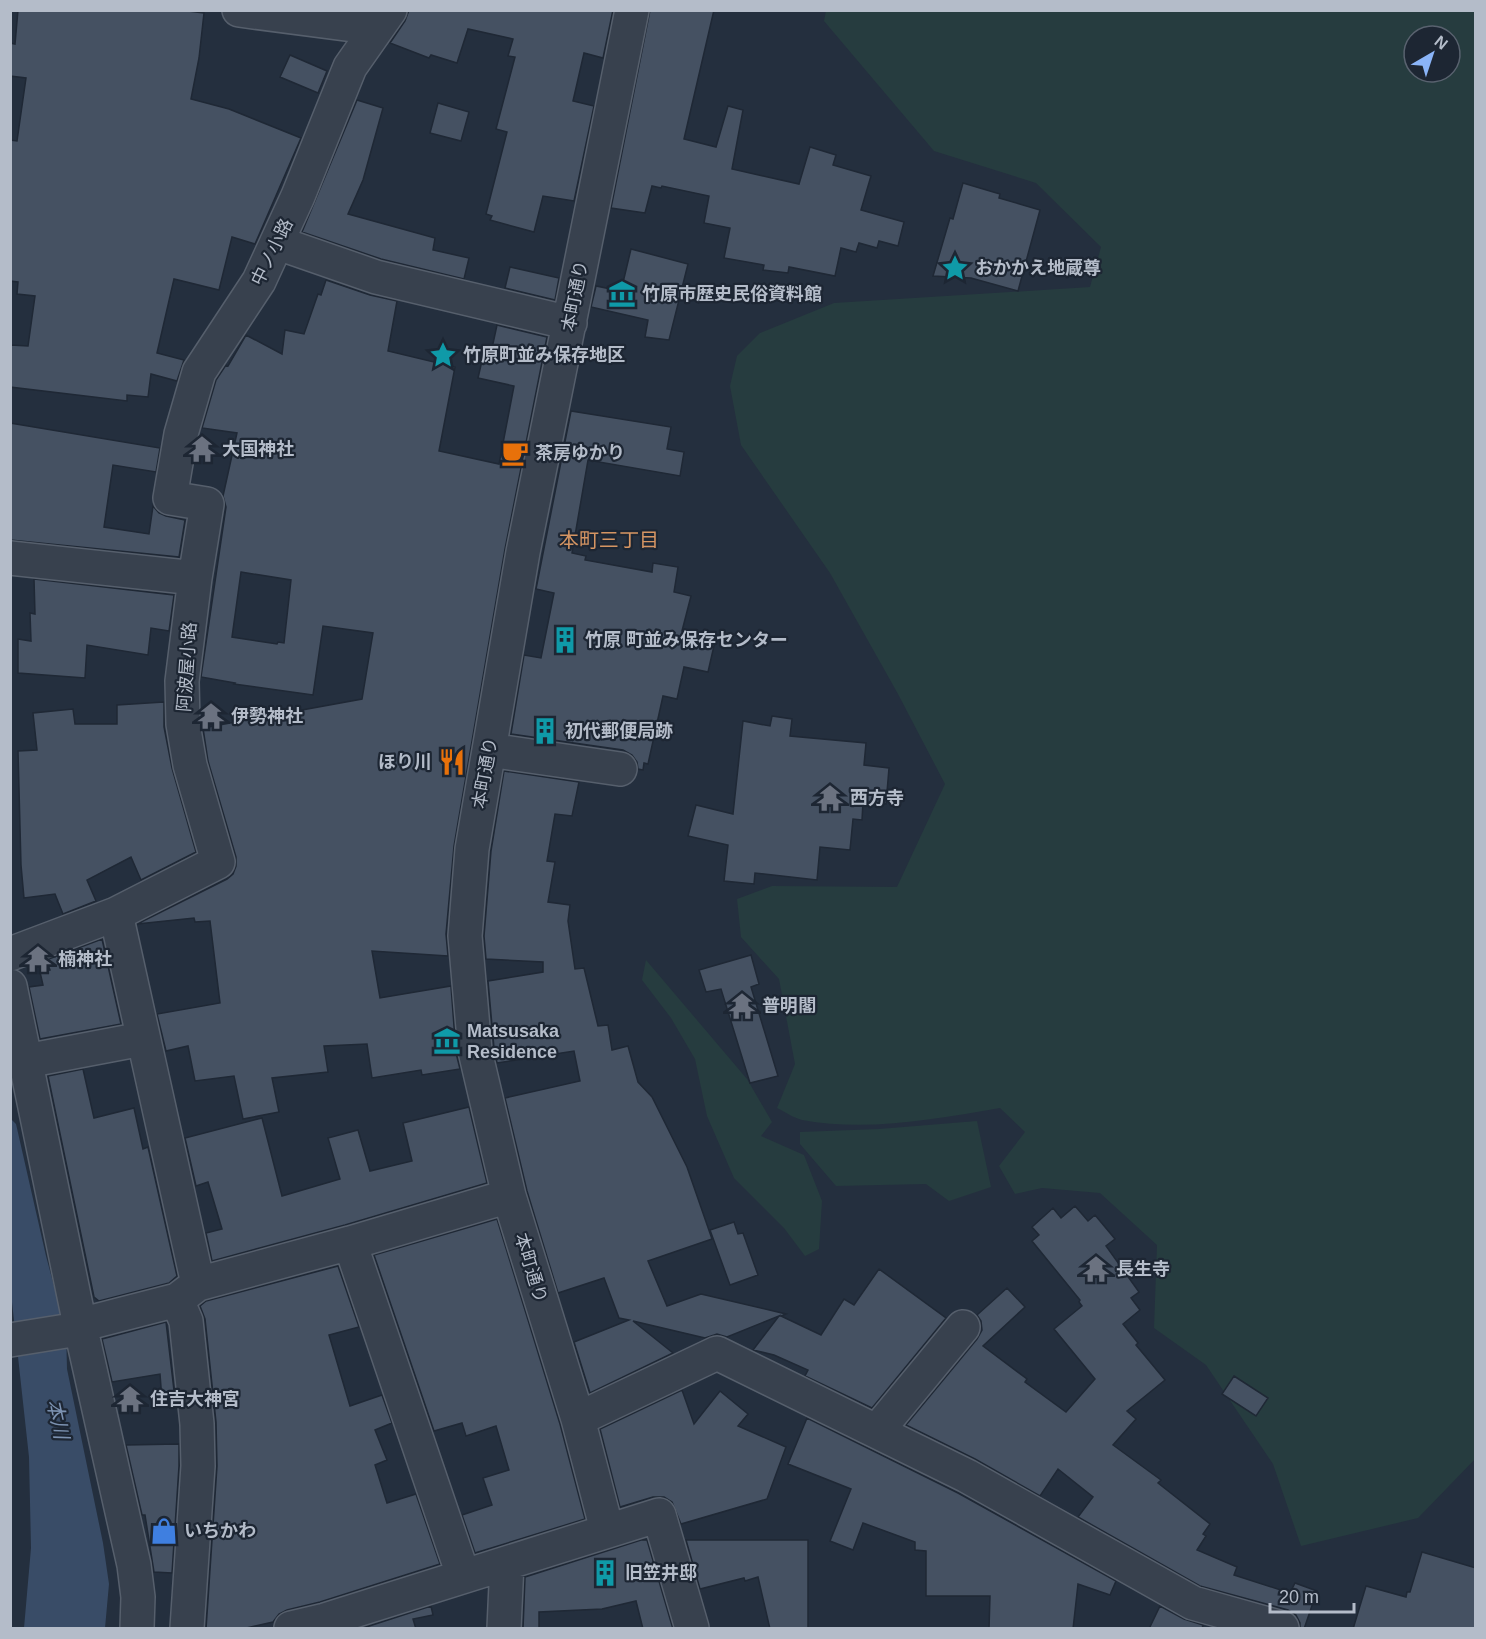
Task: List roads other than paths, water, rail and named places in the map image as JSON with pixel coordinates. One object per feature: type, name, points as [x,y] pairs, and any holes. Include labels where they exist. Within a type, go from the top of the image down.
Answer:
[{"type":"street","points":[[239,10],[383,19]]},
{"type":"street","name":"本町通り","points":[[607,1530],[578,1419],[509,1196],[474,1051],[465,936],[472,849],[523,552],[632,10]]},
{"type":"street","name":"中ノ小路","points":[[207,504],[170,498],[181,434],[199,372],[259,281],[298,196],[350,67],[383,19]]},
{"type":"street","points":[[278,243],[376,277],[570,323]]},
{"type":"street","name":"阿波屋小路","points":[[116,914],[218,862],[190,765],[183,724],[182,681],[207,504]]},
{"type":"street","points":[[10,558],[195,578]]},
{"type":"street","points":[[489,750],[620,769]]},
{"type":"street","points":[[10,954],[116,914],[142,1038],[187,1292],[186,1321],[197,1424],[198,1466],[187,1629]]},
{"type":"street","points":[[10,986],[26,1061],[73,1328],[134,1565],[138,1597],[138,1629]]},
{"type":"street","points":[[26,1061],[142,1038]]},
{"type":"street","points":[[10,1340],[73,1328],[509,1196]]},
{"type":"street","points":[[350,1243],[463,1575]]},
{"type":"street","points":[[877,1431],[963,1327]]},
{"type":"street","points":[[578,1419],[717,1353],[967,1476],[1193,1604],[1282,1629]]},
{"type":"street","points":[[291,1629],[324,1624],[463,1575],[659,1515],[692,1629]]},
{"type":"street","points":[[504,1629],[507,1563]]},
{"type":"water","name":"本川","points":[[10,1118],[16,1124],[46,1256],[66,1331],[67,1369],[103,1543],[109,1584],[105,1628],[24,1628],[31,1548],[29,1457],[11,1293]]},
{"type":"place","name":"おかかえ地蔵尊","points":[[955,268]]},
{"type":"place","name":"竹原市歴史民俗資料館","points":[[622,294]]},
{"type":"place","name":"竹原町並み保存地区","points":[[443,355]]},
{"type":"place","name":"大国神社","points":[[202,449]]},
{"type":"place","name":"茶房ゆかり","points":[[515,453]]},
{"type":"place","name":"竹原 町並み保存センター","points":[[565,640]]},
{"type":"place","name":"伊勢神社","points":[[211,716]]},
{"type":"place","name":"初代郵便局跡","points":[[545,731]]},
{"type":"place","name":"ほり川","points":[[452,762]]},
{"type":"place","name":"西方寺","points":[[830,798]]},
{"type":"place","name":"楠神社","points":[[38,959]]},
{"type":"place","name":"普明閣","points":[[742,1006]]},
{"type":"place","name":"Matsusaka Residence","points":[[447,1041]]},
{"type":"place","name":"長生寺","points":[[1096,1269]]},
{"type":"place","name":"住吉大神宮","points":[[130,1399]]},
{"type":"place","name":"いちかわ","points":[[164,1531]]},
{"type":"place","name":"旧笠井邸","points":[[605,1573]]},
{"type":"district","name":"本町三丁目","points":[[609,540]]}]
